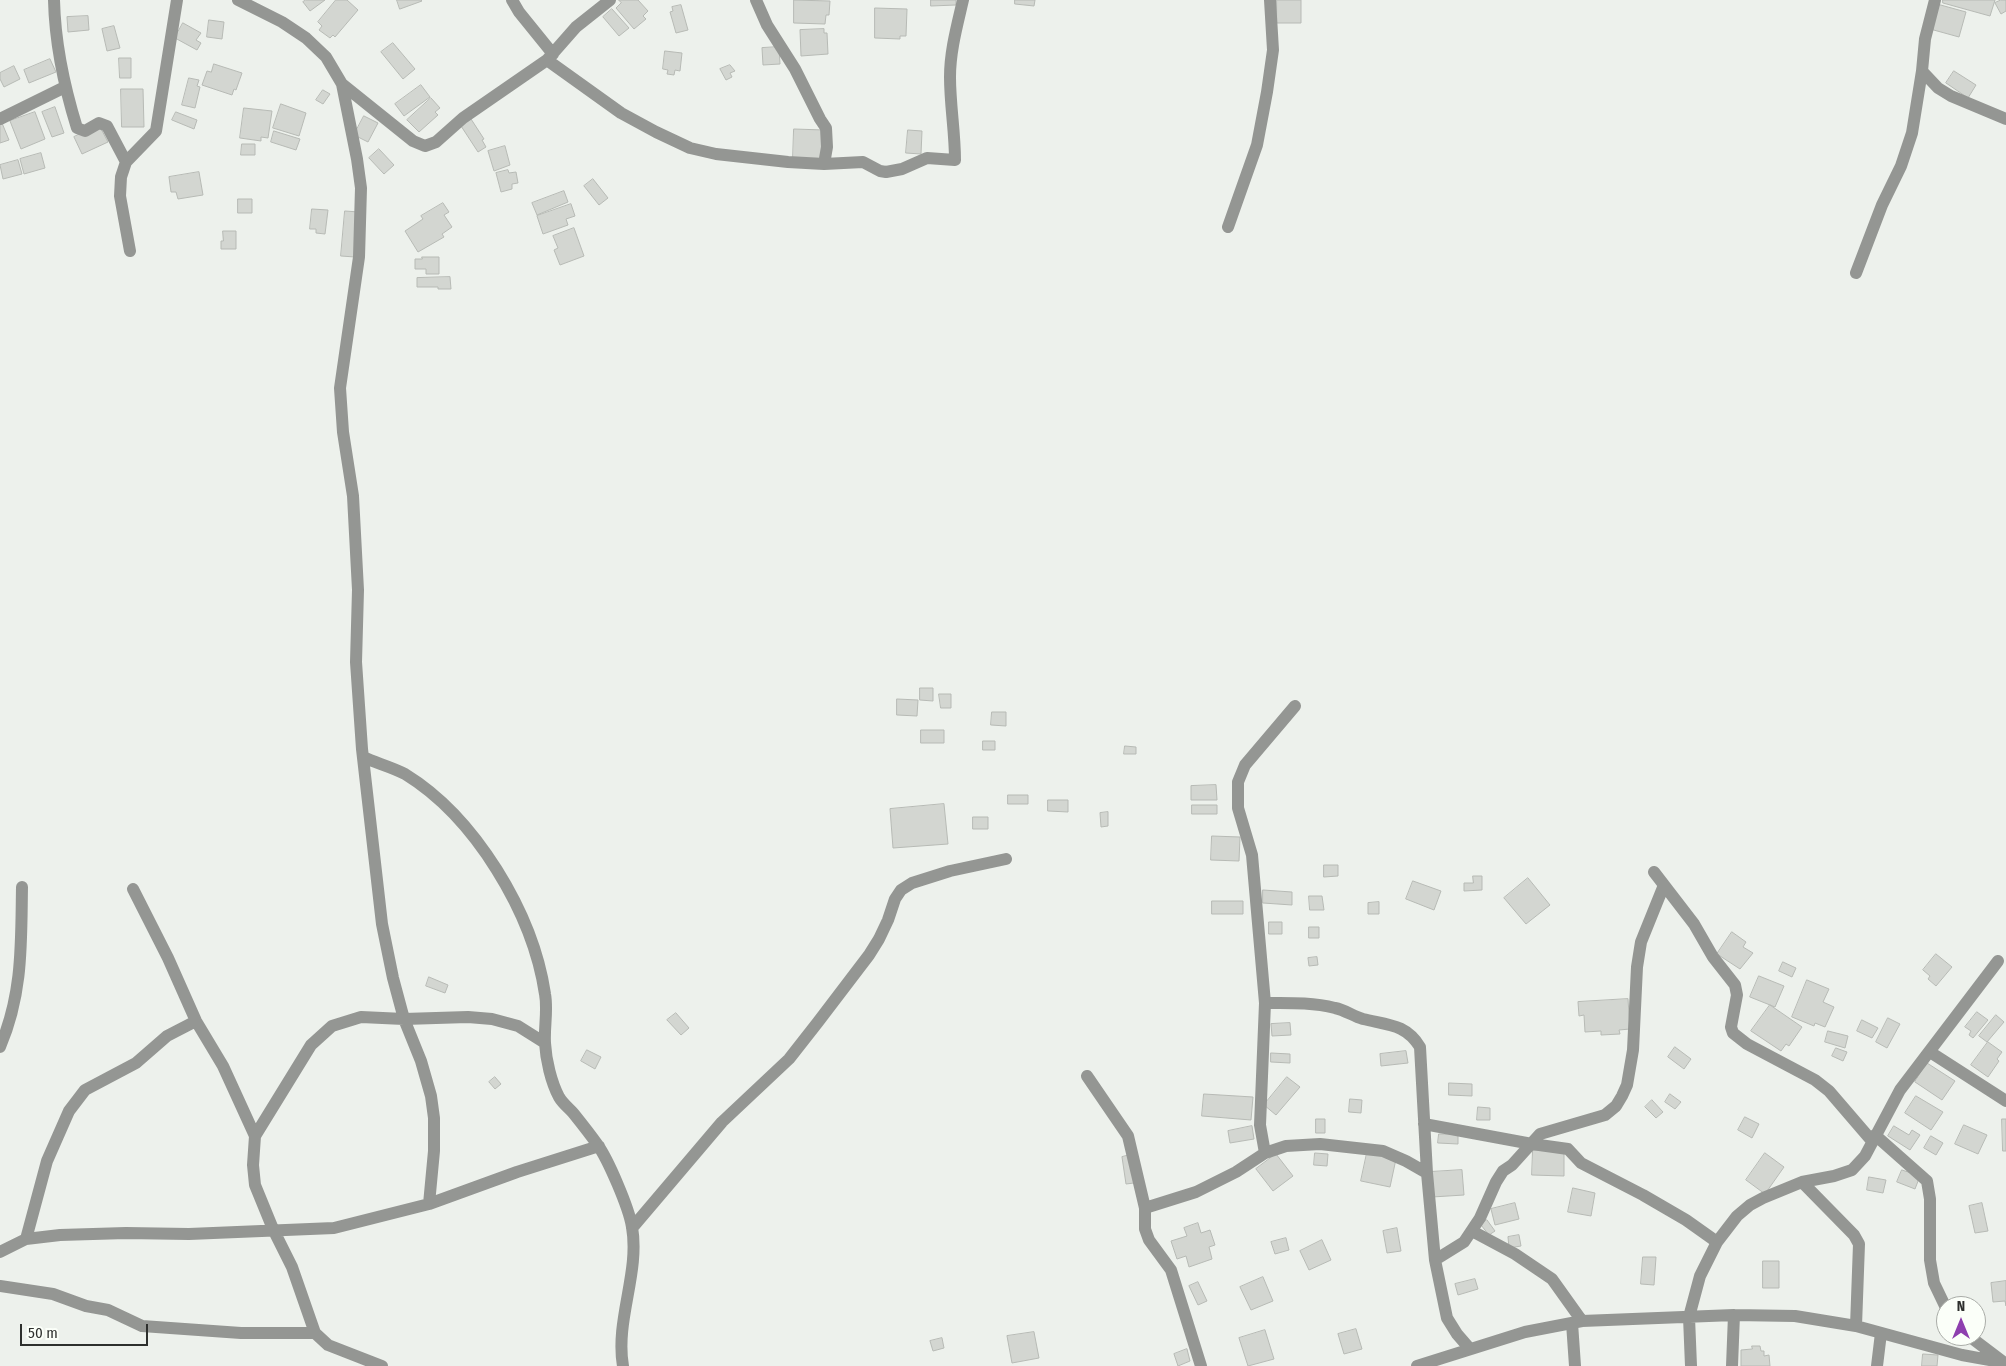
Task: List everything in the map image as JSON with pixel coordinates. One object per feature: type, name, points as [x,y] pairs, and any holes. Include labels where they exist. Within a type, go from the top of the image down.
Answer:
[{"type":"street","points":[[54,0],[56,43],[65,87],[77,128],[86,131],[99,123],[107,126],[126,162]]},
{"type":"street","points":[[130,251],[120,196],[121,176],[126,162],[156,131],[178,0]]},
{"type":"street","points":[[238,0],[282,22],[306,38],[326,57],[342,84],[361,188],[359,257],[340,388],[343,432],[353,496],[358,590],[356,662],[363,757],[382,924],[393,978],[404,1019],[421,1061],[431,1096],[434,1118],[434,1151],[429,1204]]},
{"type":"street","points":[[512,0],[550,57],[621,113],[690,148],[724,155],[824,164],[863,162],[886,172],[902,169],[927,158],[955,160],[955,131],[950,77],[952,49],[963,0]]},
{"type":"street","points":[[342,84],[413,141],[430,145],[463,118],[550,57],[576,27],[610,0]]},
{"type":"street","points":[[756,0],[826,128],[827,147],[824,164]]},
{"type":"street","points":[[1228,227],[1257,145],[1266,101],[1273,50],[1270,0]]},
{"type":"street","points":[[1856,273],[1882,205],[1901,166],[1912,133],[1925,39],[1935,0]]},
{"type":"street","points":[[1922,71],[1938,88],[1951,96],[2006,119]]},
{"type":"street","points":[[0,119],[65,87]]},
{"type":"street","points":[[1266,1153],[1260,1125],[1265,1003],[1252,855],[1238,808],[1238,782],[1245,765],[1295,706]]},
{"type":"street","points":[[363,757],[404,774],[456,816],[502,876],[530,937],[540,964],[546,996],[545,1043],[552,1076],[560,1098],[599,1146],[621,1193],[632,1228],[632,1259],[622,1330],[623,1366]]},
{"type":"street","points":[[632,1228],[722,1122],[789,1059],[869,955],[888,920],[894,900],[901,890],[912,883],[950,871],[1006,859]]},
{"type":"street","points":[[1654,872],[1694,924],[1713,957],[1735,985],[1737,995],[1731,1027],[1733,1034],[1747,1044],[1815,1080],[1829,1091],[1874,1138],[1927,1181],[1930,1199],[1930,1260],[1934,1283],[1940,1296]]},
{"type":"street","points":[[1435,1260],[1464,1242],[1480,1218],[1503,1171],[1512,1165],[1540,1134],[1605,1115],[1616,1106],[1627,1085],[1633,1050],[1641,942],[1664,885]]},
{"type":"street","points":[[0,1047],[10,1024],[20,977],[22,887]]},
{"type":"street","points":[[133,889],[168,958],[196,1021],[223,1066],[255,1136]]},
{"type":"street","points":[[1691,1366],[1689,1317],[1700,1276],[1717,1242],[1738,1216],[1750,1205],[1802,1182],[1834,1176],[1852,1170],[1865,1156],[1900,1090],[1998,961]]},
{"type":"street","points":[[1265,1003],[1323,1005],[1342,1010],[1360,1018],[1405,1029],[1414,1036],[1420,1047],[1427,1173],[1435,1260],[1447,1318],[1456,1334],[1470,1348]]},
{"type":"street","points":[[382,1366],[328,1345],[315,1333],[292,1267],[273,1229],[255,1185],[253,1165],[255,1136],[311,1045],[332,1026],[361,1017],[404,1019],[468,1017],[492,1019],[518,1026],[545,1043]]},
{"type":"street","points":[[26,1239],[47,1161],[69,1111],[85,1090],[136,1062],[168,1036],[196,1021]]},
{"type":"street","points":[[1930,1052],[2006,1100]]},
{"type":"street","points":[[1087,1076],[1128,1136],[1145,1208],[1145,1230],[1149,1240],[1171,1270],[1201,1366]]},
{"type":"street","points":[[1424,1124],[1532,1144],[1568,1148],[1581,1163],[1643,1195],[1686,1220],[1717,1242]]},
{"type":"street","points":[[1145,1208],[1196,1192],[1236,1172],[1266,1153],[1286,1146],[1320,1144],[1383,1151],[1427,1173]]},
{"type":"street","points":[[0,1252],[26,1239],[60,1235],[189,1234],[273,1229],[334,1228],[429,1204],[599,1146]]},
{"type":"street","points":[[1802,1182],[1854,1235],[1859,1244],[1856,1326]]},
{"type":"street","points":[[1472,1231],[1515,1254],[1552,1279],[1577,1322],[1575,1366]]},
{"type":"street","points":[[0,1286],[53,1294],[86,1306],[108,1310],[142,1326],[241,1333],[315,1333]]},
{"type":"street","points":[[1732,1366],[1734,1315]]},
{"type":"street","points":[[1417,1366],[1525,1332],[1577,1322],[1734,1315],[1795,1316],[1856,1326],[1962,1355],[2005,1363]]},
{"type":"street","points":[[1877,1366],[1881,1333]]},
{"type":"street","points":[[1982,1346],[2005,1363]]},
{"type":"building","points":[[306,0],[325,0],[310,11],[303,2]]},
{"type":"building","points":[[336,0],[347,0],[358,10],[335,37],[333,35],[330,38],[319,30],[322,26],[318,22]]},
{"type":"building","points":[[397,0],[421,0],[422,1],[400,9]]},
{"type":"building","points":[[619,0],[638,0],[648,11],[643,16],[646,19],[634,29],[616,8],[621,3]]},
{"type":"building","points":[[794,0],[830,1],[829,15],[826,15],[825,24],[794,23]]},
{"type":"building","points":[[931,0],[956,0],[956,5],[931,6]]},
{"type":"building","points":[[1015,0],[1035,0],[1034,6],[1015,4]]},
{"type":"building","points":[[1277,0],[1301,0],[1301,23],[1277,23]]},
{"type":"building","points":[[1943,0],[1995,0],[1990,16],[1943,3]]},
{"type":"building","points":[[2006,0],[2006,11],[2001,14],[1995,3]]},
{"type":"building","points":[[1937,4],[1966,12],[1959,37],[1930,29]]},
{"type":"building","points":[[681,5],[688,30],[676,33],[670,12],[673,11],[672,7]]},
{"type":"building","points":[[875,8],[907,9],[906,36],[900,36],[900,39],[875,38]]},
{"type":"building","points":[[612,9],[629,28],[619,36],[603,17]]},
{"type":"building","points":[[88,16],[89,30],[68,32],[67,17]]},
{"type":"building","points":[[209,20],[224,22],[222,39],[207,37]]},
{"type":"building","points":[[183,23],[201,33],[196,40],[201,43],[197,50],[175,38]]},
{"type":"building","points":[[114,26],[120,48],[107,51],[102,29]]},
{"type":"building","points":[[824,29],[824,33],[827,33],[828,54],[801,56],[800,30]]},
{"type":"building","points":[[393,43],[415,69],[403,79],[381,52]]},
{"type":"building","points":[[779,47],[780,64],[763,65],[762,48]]},
{"type":"building","points":[[665,51],[682,53],[680,71],[675,70],[674,75],[667,74],[668,70],[663,69]]},
{"type":"building","points":[[119,58],[131,58],[131,78],[120,78]]},
{"type":"building","points":[[50,59],[56,72],[29,83],[24,70]]},
{"type":"building","points":[[214,64],[242,73],[236,90],[234,89],[232,95],[202,85],[207,71],[211,72]]},
{"type":"building","points":[[730,65],[735,71],[730,73],[732,77],[726,80],[720,69]]},
{"type":"building","points":[[14,66],[20,79],[4,87],[0,79],[0,73]]},
{"type":"building","points":[[1954,71],[1976,85],[1968,98],[1946,83]]},
{"type":"building","points":[[189,78],[199,80],[197,86],[200,87],[195,108],[182,105]]},
{"type":"building","points":[[421,85],[430,97],[404,116],[395,104]]},
{"type":"building","points":[[121,89],[143,89],[144,127],[122,127]]},
{"type":"building","points":[[323,90],[330,94],[323,104],[316,100]]},
{"type":"building","points":[[431,98],[440,108],[435,112],[438,115],[419,132],[407,120]]},
{"type":"building","points":[[281,104],[306,113],[299,136],[273,128]]},
{"type":"building","points":[[55,107],[64,133],[52,137],[42,112]]},
{"type":"building","points":[[244,108],[272,111],[268,138],[261,137],[261,141],[240,138]]},
{"type":"building","points":[[35,112],[45,139],[21,149],[10,121]]},
{"type":"building","points":[[176,112],[197,120],[194,129],[172,120]]},
{"type":"building","points":[[364,116],[378,123],[368,142],[354,135]]},
{"type":"building","points":[[471,119],[484,139],[482,140],[486,147],[478,152],[461,126]]},
{"type":"building","points":[[2,123],[9,140],[0,143],[0,124]]},
{"type":"building","points":[[99,125],[108,142],[82,154],[74,137]]},
{"type":"building","points":[[794,129],[824,130],[823,159],[793,158]]},
{"type":"building","points":[[908,130],[922,131],[921,154],[906,153]]},
{"type":"building","points":[[274,131],[300,139],[296,150],[271,142]]},
{"type":"building","points":[[242,144],[255,144],[255,155],[241,155]]},
{"type":"building","points":[[505,146],[510,165],[494,171],[488,151]]},
{"type":"building","points":[[379,149],[394,165],[384,174],[369,158]]},
{"type":"building","points":[[41,153],[45,168],[24,174],[20,159]]},
{"type":"building","points":[[18,160],[22,174],[3,179],[0,165]]},
{"type":"building","points":[[508,170],[509,173],[516,172],[518,183],[512,184],[512,189],[501,192],[496,173]]},
{"type":"building","points":[[199,172],[203,195],[178,199],[176,192],[171,192],[169,177]]},
{"type":"building","points":[[593,179],[608,198],[599,205],[584,186]]},
{"type":"building","points":[[564,191],[568,202],[537,215],[532,203]]},
{"type":"building","points":[[238,199],[252,199],[252,213],[238,213]]},
{"type":"building","points":[[443,203],[449,212],[444,215],[452,227],[442,234],[444,237],[418,252],[405,231],[423,219],[421,216]]},
{"type":"building","points":[[571,204],[575,216],[566,219],[568,225],[543,234],[537,216]]},
{"type":"building","points":[[312,209],[328,210],[325,234],[316,233],[316,229],[310,229]]},
{"type":"building","points":[[345,211],[359,212],[355,257],[341,256]]},
{"type":"building","points":[[574,228],[584,256],[560,265],[554,250],[558,248],[553,236]]},
{"type":"building","points":[[223,231],[236,231],[236,249],[221,249]]},
{"type":"building","points":[[422,257],[439,257],[439,274],[426,274],[426,269],[415,269],[415,259],[422,259]]},
{"type":"building","points":[[450,277],[451,289],[417,287],[417,278]]},
{"type":"building","points":[[920,688],[933,688],[933,701],[920,700]]},
{"type":"building","points":[[939,694],[951,694],[951,708],[941,708]]},
{"type":"building","points":[[897,699],[918,700],[917,716],[897,715]]},
{"type":"building","points":[[992,712],[1006,712],[1006,726],[991,725]]},
{"type":"building","points":[[921,730],[944,730],[944,743],[921,743]]},
{"type":"building","points":[[983,741],[995,741],[995,750],[983,750]]},
{"type":"building","points":[[1125,746],[1136,747],[1136,754],[1124,754]]},
{"type":"building","points":[[1216,785],[1217,800],[1191,800],[1191,786]]},
{"type":"building","points":[[1008,795],[1028,795],[1028,804],[1008,804]]},
{"type":"building","points":[[1048,800],[1068,800],[1068,812],[1048,811]]},
{"type":"building","points":[[944,804],[948,844],[893,848],[890,809]]},
{"type":"building","points":[[1192,805],[1217,805],[1217,814],[1192,814]]},
{"type":"building","points":[[1108,812],[1108,826],[1101,827],[1100,813]]},
{"type":"building","points":[[973,817],[988,817],[988,829],[973,829]]},
{"type":"building","points":[[1212,836],[1240,837],[1239,861],[1211,860]]},
{"type":"building","points":[[1324,865],[1338,865],[1338,876],[1324,877]]},
{"type":"building","points":[[1473,876],[1482,876],[1482,890],[1464,891],[1464,883],[1473,883]]},
{"type":"building","points":[[1528,878],[1550,905],[1526,924],[1504,898]]},
{"type":"building","points":[[1413,881],[1441,891],[1434,910],[1406,899]]},
{"type":"building","points":[[1263,890],[1292,892],[1292,905],[1263,903]]},
{"type":"building","points":[[1309,896],[1322,896],[1324,910],[1310,910]]},
{"type":"building","points":[[1212,901],[1243,901],[1243,914],[1212,914]]},
{"type":"building","points":[[1379,902],[1379,914],[1368,914],[1368,903]]},
{"type":"building","points":[[1269,922],[1282,922],[1282,934],[1269,934]]},
{"type":"building","points":[[1309,927],[1319,927],[1319,938],[1309,938]]},
{"type":"building","points":[[1732,932],[1746,942],[1743,947],[1753,953],[1740,969],[1717,954]]},
{"type":"building","points":[[1936,954],[1952,967],[1936,986],[1928,979],[1930,976],[1923,970]]},
{"type":"building","points":[[1317,957],[1318,965],[1309,966],[1308,958]]},
{"type":"building","points":[[1783,962],[1796,968],[1792,977],[1779,971]]},
{"type":"building","points":[[1759,976],[1784,986],[1775,1007],[1750,997]]},
{"type":"building","points":[[429,977],[448,985],[445,993],[426,986]]},
{"type":"building","points":[[1807,980],[1829,989],[1823,1002],[1834,1007],[1825,1027],[1815,1023],[1814,1026],[1792,1017]]},
{"type":"building","points":[[1628,999],[1630,1029],[1619,1030],[1620,1034],[1601,1035],[1601,1031],[1585,1032],[1584,1015],[1579,1016],[1578,1002]]},
{"type":"building","points":[[1770,1005],[1802,1027],[1789,1046],[1786,1044],[1781,1051],[1751,1031]]},
{"type":"building","points":[[1977,1012],[1988,1020],[1973,1038],[1969,1035],[1971,1031],[1965,1027]]},
{"type":"building","points":[[676,1013],[689,1028],[681,1035],[667,1020]]},
{"type":"building","points":[[1996,1015],[2004,1022],[1987,1042],[1979,1036]]},
{"type":"building","points":[[1888,1018],[1900,1024],[1887,1048],[1876,1042]]},
{"type":"building","points":[[1862,1020],[1878,1028],[1872,1038],[1857,1031]]},
{"type":"building","points":[[1290,1023],[1291,1035],[1272,1036],[1271,1024]]},
{"type":"building","points":[[1828,1031],[1848,1036],[1845,1048],[1825,1042]]},
{"type":"building","points":[[1988,1042],[2002,1052],[1997,1059],[1999,1061],[1988,1077],[1971,1065]]},
{"type":"building","points":[[1675,1047],[1691,1059],[1684,1069],[1668,1057]]},
{"type":"building","points":[[1836,1048],[1847,1052],[1843,1061],[1832,1056]]},
{"type":"building","points":[[587,1050],[601,1057],[595,1069],[581,1061]]},
{"type":"building","points":[[1406,1051],[1408,1063],[1381,1066],[1380,1054]]},
{"type":"building","points":[[1271,1053],[1290,1054],[1290,1063],[1271,1062]]},
{"type":"building","points":[[1927,1063],[1955,1081],[1942,1100],[1915,1082]]},
{"type":"building","points":[[495,1077],[501,1084],[495,1089],[489,1082]]},
{"type":"building","points":[[1287,1077],[1300,1087],[1276,1115],[1264,1105]]},
{"type":"building","points":[[1449,1083],[1472,1084],[1472,1096],[1449,1095]]},
{"type":"building","points":[[1204,1094],[1253,1097],[1251,1120],[1202,1116]]},
{"type":"building","points":[[1670,1094],[1681,1102],[1675,1109],[1665,1102]]},
{"type":"building","points":[[1916,1096],[1943,1112],[1931,1130],[1905,1113]]},
{"type":"building","points":[[1350,1099],[1362,1100],[1361,1113],[1349,1112]]},
{"type":"building","points":[[1652,1100],[1663,1112],[1656,1118],[1645,1107]]},
{"type":"building","points":[[1478,1107],[1490,1108],[1490,1120],[1477,1120]]},
{"type":"building","points":[[1745,1117],[1759,1124],[1752,1138],[1738,1130]]},
{"type":"building","points":[[1316,1119],[1325,1119],[1325,1133],[1316,1133]]},
{"type":"building","points":[[2002,1119],[2006,1119],[2006,1151],[2003,1151]]},
{"type":"building","points":[[1964,1125],[1987,1135],[1978,1154],[1955,1144]]},
{"type":"building","points":[[1252,1126],[1254,1139],[1230,1143],[1228,1131]]},
{"type":"building","points":[[1894,1126],[1909,1135],[1912,1130],[1920,1135],[1910,1150],[1888,1136]]},
{"type":"building","points":[[1439,1134],[1458,1134],[1458,1144],[1438,1143]]},
{"type":"building","points":[[1931,1136],[1943,1143],[1936,1155],[1924,1148]]},
{"type":"building","points":[[1533,1150],[1564,1150],[1564,1176],[1532,1175]]},
{"type":"building","points":[[1315,1153],[1328,1154],[1327,1166],[1314,1165]]},
{"type":"building","points":[[1367,1153],[1396,1159],[1390,1187],[1361,1181]]},
{"type":"building","points":[[1765,1153],[1784,1167],[1765,1194],[1746,1180]]},
{"type":"building","points":[[1276,1154],[1293,1176],[1273,1191],[1256,1169]]},
{"type":"building","points":[[1130,1155],[1134,1183],[1126,1184],[1122,1157]]},
{"type":"building","points":[[1462,1170],[1464,1195],[1432,1197],[1430,1172]]},
{"type":"building","points":[[1902,1170],[1920,1176],[1915,1189],[1897,1182]]},
{"type":"building","points":[[1869,1177],[1886,1180],[1883,1193],[1867,1190]]},
{"type":"building","points":[[1573,1188],[1595,1193],[1591,1216],[1568,1212]]},
{"type":"building","points":[[1515,1203],[1519,1219],[1495,1225],[1491,1209]]},
{"type":"building","points":[[1982,1203],[1988,1231],[1975,1233],[1969,1206]]},
{"type":"building","points":[[1487,1220],[1495,1231],[1489,1235],[1481,1225]]},
{"type":"building","points":[[1198,1223],[1201,1233],[1210,1230],[1215,1245],[1209,1247],[1212,1259],[1189,1267],[1186,1256],[1177,1259],[1171,1241],[1187,1236],[1184,1228]]},
{"type":"building","points":[[1397,1228],[1401,1251],[1387,1253],[1383,1231]]},
{"type":"building","points":[[1519,1235],[1521,1246],[1509,1248],[1508,1237]]},
{"type":"building","points":[[1286,1238],[1289,1250],[1275,1254],[1271,1242]]},
{"type":"building","points":[[1322,1240],[1331,1260],[1309,1270],[1300,1251]]},
{"type":"building","points":[[1643,1257],[1656,1257],[1654,1285],[1641,1284]]},
{"type":"building","points":[[1763,1261],[1779,1261],[1779,1288],[1763,1288]]},
{"type":"building","points":[[1263,1277],[1273,1301],[1251,1310],[1240,1287]]},
{"type":"building","points":[[1475,1279],[1478,1289],[1458,1295],[1455,1284]]},
{"type":"building","points":[[2006,1281],[2006,1306],[2005,1301],[1993,1302],[1991,1283]]},
{"type":"building","points":[[1198,1282],[1207,1301],[1198,1305],[1189,1286]]},
{"type":"building","points":[[1356,1329],[1362,1349],[1344,1354],[1338,1334]]},
{"type":"building","points":[[1265,1330],[1274,1359],[1248,1366],[1239,1338]]},
{"type":"building","points":[[1034,1332],[1039,1358],[1012,1363],[1007,1336]]},
{"type":"building","points":[[942,1338],[944,1348],[933,1351],[930,1341]]},
{"type":"building","points":[[1752,1346],[1760,1346],[1761,1351],[1764,1351],[1764,1356],[1769,1355],[1770,1366],[1741,1366],[1741,1350],[1752,1349]]},
{"type":"building","points":[[1187,1349],[1190,1361],[1178,1366],[1174,1354]]},
{"type":"building","points":[[1923,1354],[1938,1355],[1937,1366],[1922,1366]]}]
